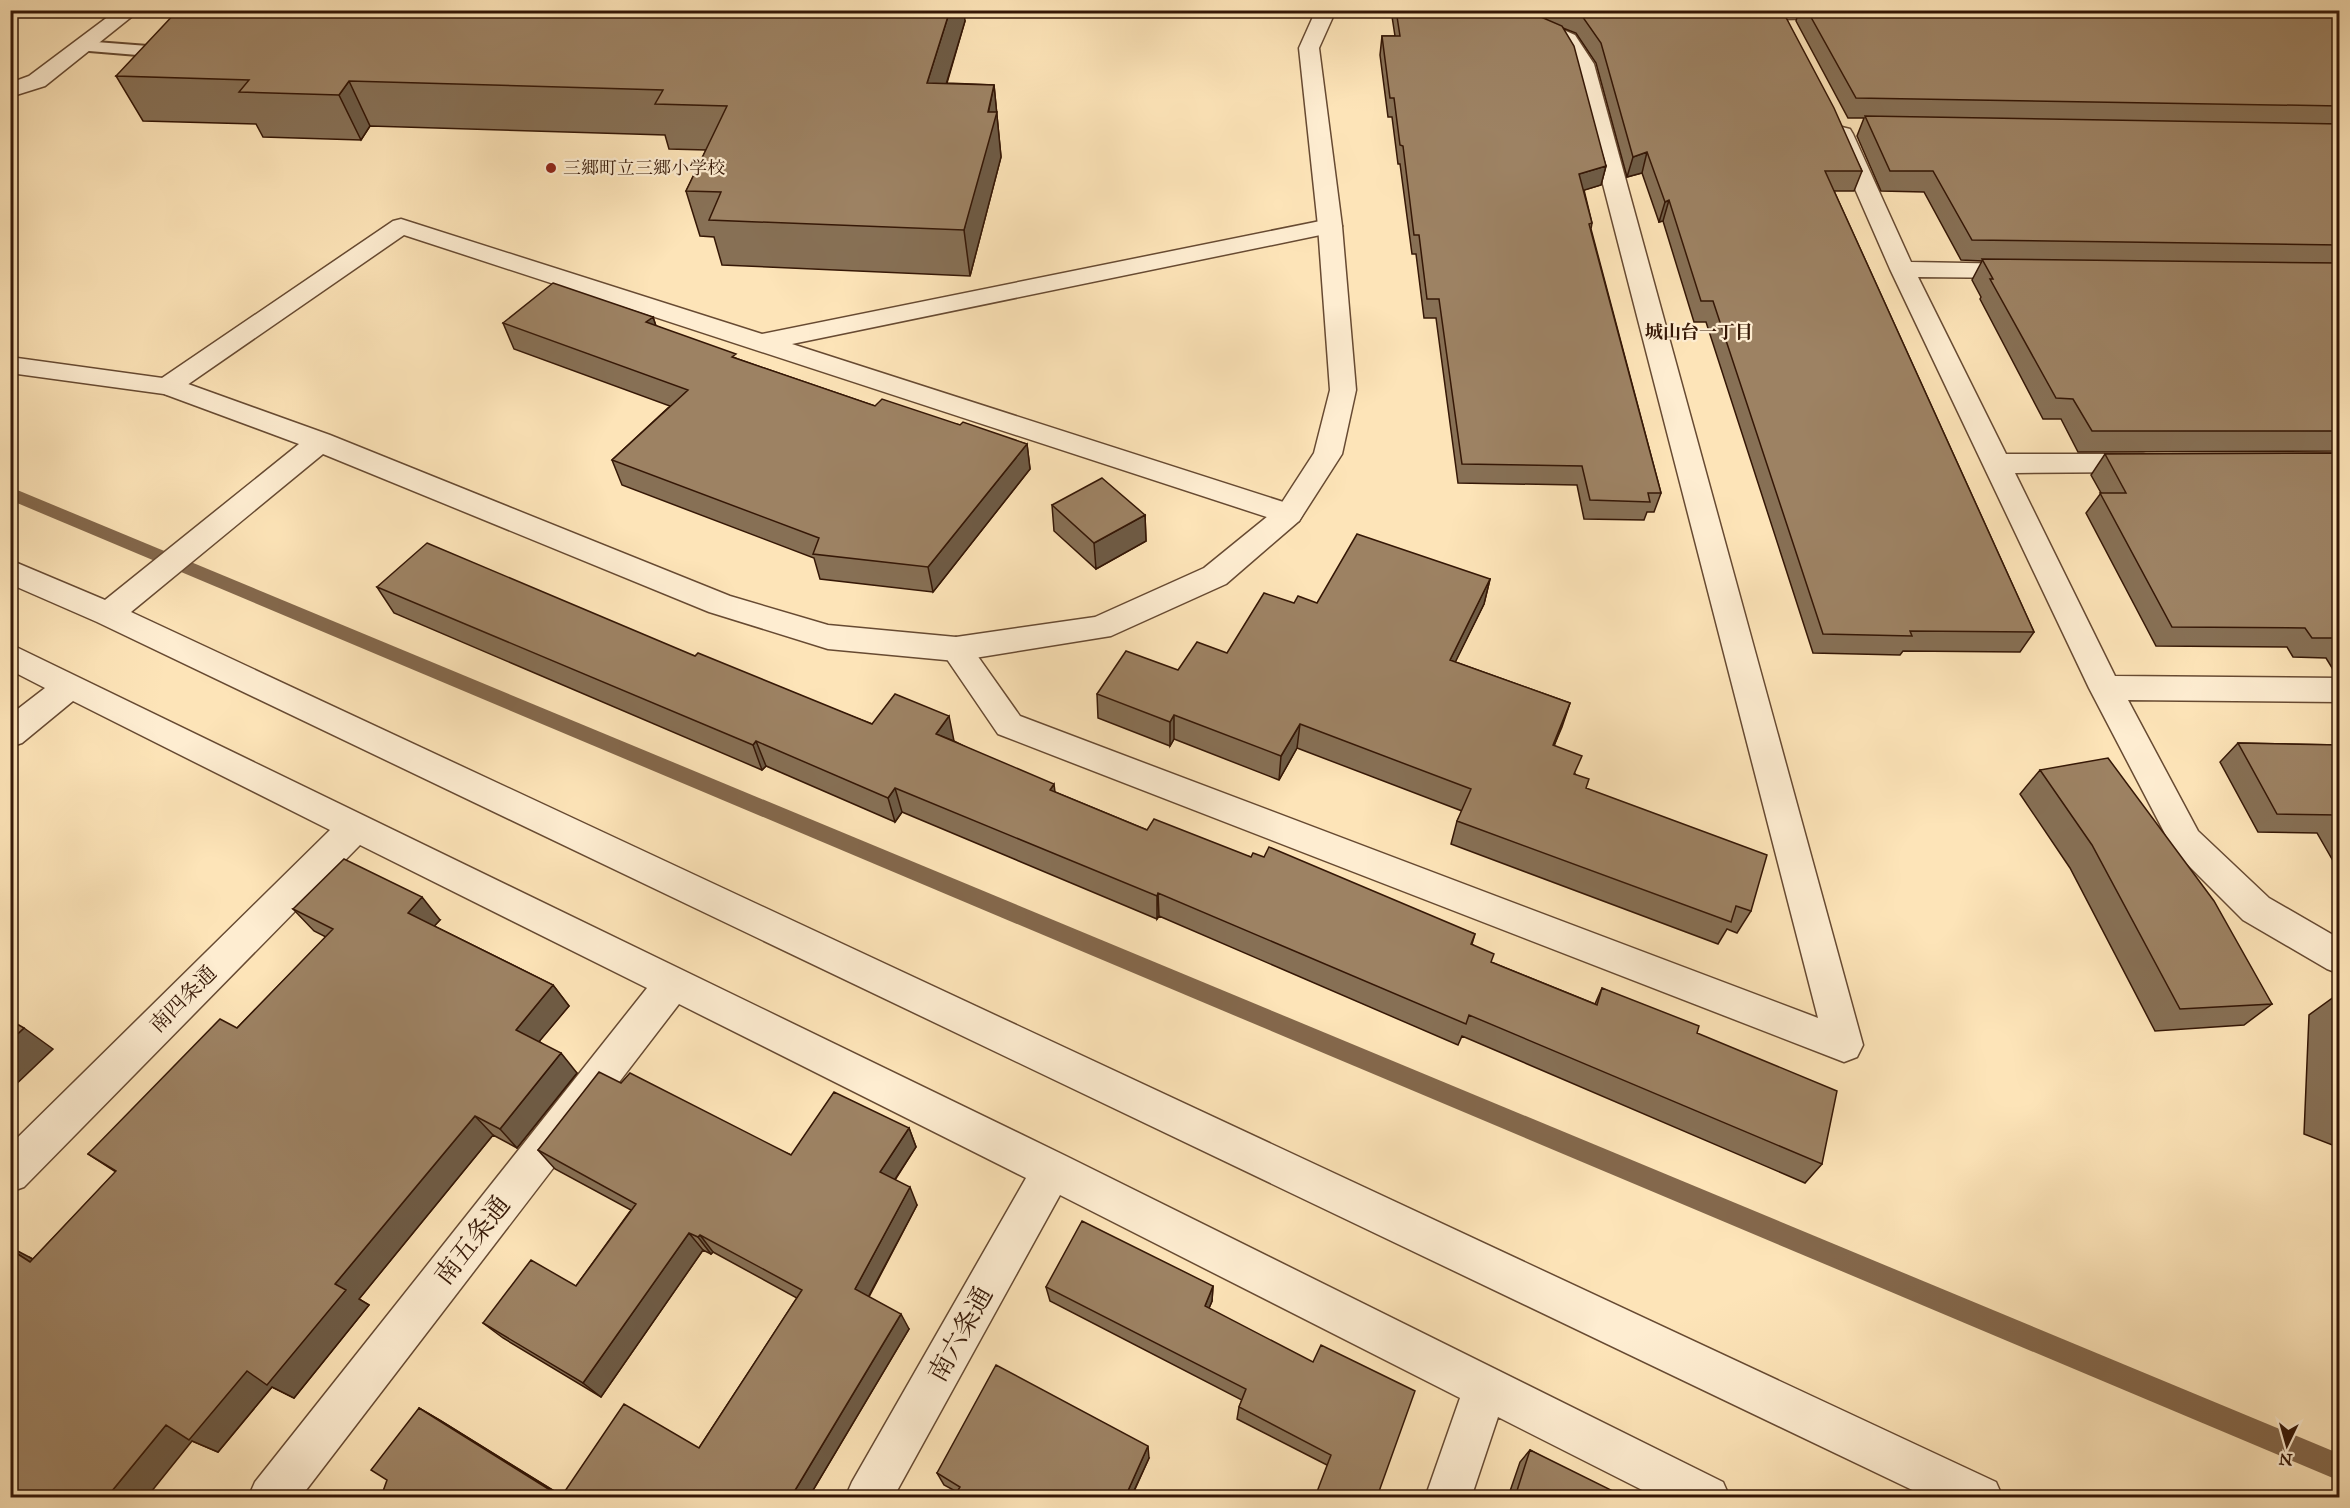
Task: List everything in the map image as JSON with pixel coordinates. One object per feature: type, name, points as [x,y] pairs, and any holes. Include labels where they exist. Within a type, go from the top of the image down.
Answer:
[{"type":"street","points":[[10,91],[37,81],[130,10]]},
{"type":"street","points":[[10,364],[168,386],[320,442],[720,604],[828,637],[956,649],[1100,628],[1215,576],[1289,514],[1328,454],[1343,390],[1330,226],[1309,48],[1326,10]]},
{"type":"street","points":[[956,649],[1009,725],[1844,1045],[1583,64],[1568,39],[1545,29],[1476,10]]},
{"type":"street","points":[[1789,33],[1778,12],[1861,12]]},
{"type":"street","points":[[1863,128],[1836,122],[1902,269],[2105,688],[2186,842],[2256,909],[2340,958]]},
{"type":"street","points":[[168,386],[401,226],[1289,514]]},
{"type":"street","points":[[757,343],[1330,226]]},
{"type":"street","points":[[1902,269],[2044,271]]},
{"type":"street","points":[[108,614],[320,442]]},
{"type":"street","points":[[1997,464],[2174,463]]},
{"type":"street","points":[[10,571],[108,614],[1980,1497]]},
{"type":"street","points":[[10,656],[68,687],[356,826],[1052,1170],[1707,1497]]},
{"type":"street","points":[[10,734],[68,687]]},
{"type":"street","points":[[2105,688],[2340,690]]},
{"type":"street","name":"南四条通","points":[[10,1173],[356,826]]},
{"type":"street","name":"南五条通","points":[[271,1497],[673,983]]},
{"type":"street","name":"南六条通","points":[[868,1497],[1052,1170]]},
{"type":"street","points":[[1448,1497],[1486,1387]]},
{"type":"lane","points":[[83,46],[174,53]]},
{"type":"building","points":[[178,10],[950,10],[927,83],[994,85],[988,112],[997,112],[964,230],[709,220],[721,192],[686,191],[727,106],[655,104],[663,90],[349,81],[339,95],[239,92],[249,80],[116,76]]},
{"type":"building","points":[[1396,10],[1518,10],[1562,26],[1574,46],[1606,166],[1579,174],[1592,223],[1589,224],[1661,493],[1648,493],[1650,502],[1590,500],[1582,466],[1462,464],[1439,299],[1427,299],[1419,235],[1414,235],[1403,146],[1400,145],[1394,98],[1390,98],[1382,36],[1400,36]]},
{"type":"building","points":[[1573,10],[1782,10],[1834,108],[1862,171],[1825,171],[2034,632],[1910,631],[1912,636],[1823,634],[1713,301],[1701,301],[1669,200],[1665,202],[1647,152],[1633,157],[1601,43],[1580,13]]},
{"type":"building","points":[[1807,10],[2340,10],[2340,106],[1856,98]]},
{"type":"building","points":[[1865,116],[2340,124],[2340,245],[1972,240],[1933,171],[1890,171]]},
{"type":"building","points":[[1982,259],[2340,263],[2340,431],[2092,431],[2073,399],[2056,398],[1990,279],[1993,279]]},
{"type":"building","points":[[553,283],[653,317],[646,322],[736,354],[732,357],[875,406],[882,399],[960,425],[963,422],[1027,444],[928,567],[813,554],[819,538],[612,460],[688,390],[503,323]]},
{"type":"building","points":[[2340,453],[2340,638],[2312,638],[2305,628],[2172,627],[2100,493],[2126,493],[2105,454]]},
{"type":"building","points":[[1102,478],[1145,515],[1094,543],[1052,505]]},
{"type":"building","points":[[1357,534],[1490,579],[1450,660],[1570,703],[1553,745],[1582,756],[1574,774],[1589,779],[1586,788],[1767,855],[1751,911],[1736,906],[1731,922],[1457,821],[1471,789],[1300,724],[1281,756],[1174,715],[1170,722],[1097,694],[1126,651],[1178,670],[1197,642],[1227,653],[1264,593],[1294,603],[1298,596],[1317,603]]},
{"type":"building","points":[[427,543],[695,656],[698,653],[872,724],[895,694],[949,716],[936,734],[1054,784],[1050,790],[1147,830],[1154,819],[1251,857],[1253,853],[1264,857],[1269,847],[1475,934],[1471,944],[1494,954],[1491,962],[1597,1005],[1602,988],[1699,1026],[1697,1033],[1837,1091],[1822,1164],[1469,1015],[1466,1024],[1158,893],[1157,896],[895,788],[888,798],[756,741],[753,745],[377,587]]},
{"type":"building","points":[[2238,743],[2340,745],[2340,818],[2338,815],[2277,814]]},
{"type":"building","points":[[2108,758],[2214,901],[2272,1004],[2180,1009],[2092,845],[2040,770]]},
{"type":"building","points":[[344,859],[422,897],[408,913],[553,985],[516,1030],[561,1053],[500,1129],[475,1116],[335,1284],[346,1290],[267,1385],[247,1371],[189,1440],[166,1425],[107,1497],[10,1497],[10,1249],[30,1262],[116,1171],[88,1154],[220,1019],[237,1028],[333,929],[293,909]]},
{"type":"building","points":[[2338,994],[2340,994],[2340,1116],[2335,1115]]},
{"type":"building","points":[[10,1020],[24,1028],[10,1041]]},
{"type":"building","points":[[599,1072],[621,1083],[630,1073],[791,1155],[834,1092],[909,1128],[880,1172],[910,1187],[855,1289],[901,1314],[791,1497],[561,1497],[624,1404],[699,1448],[802,1290],[700,1235],[698,1237],[689,1233],[583,1383],[483,1323],[531,1260],[576,1286],[636,1204],[538,1150]]},
{"type":"building","points":[[1082,1221],[1213,1286],[1205,1306],[1313,1362],[1321,1345],[1415,1391],[1377,1497],[1315,1497],[1331,1455],[1239,1407],[1246,1389],[1046,1287]]},
{"type":"building","points":[[996,1365],[1148,1446],[1127,1493],[1134,1497],[954,1497],[960,1487],[937,1473]]},
{"type":"building","points":[[419,1408],[561,1497],[381,1497],[387,1480],[371,1470]]},
{"type":"building","points":[[1530,1450],[1615,1492],[1613,1497],[1515,1497]]},
{"type":"waterway","points":[[10,493],[2340,1468]]},
{"type":"place","name":"三郷町立三郷小学校","points":[[551,168]]},
{"type":"district","name":"城山台一丁目","points":[[1699,332]]}]
